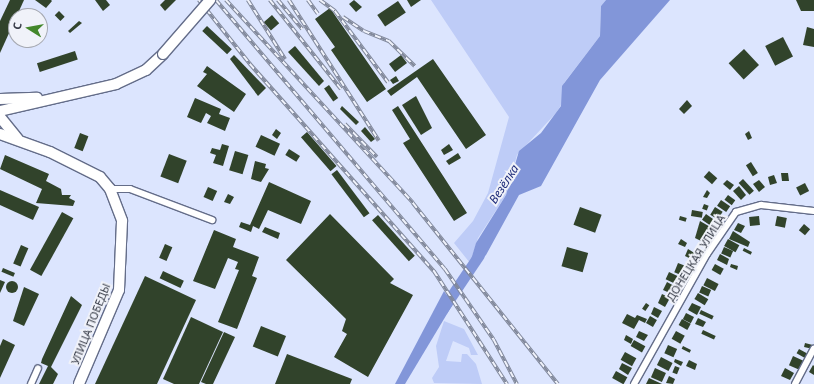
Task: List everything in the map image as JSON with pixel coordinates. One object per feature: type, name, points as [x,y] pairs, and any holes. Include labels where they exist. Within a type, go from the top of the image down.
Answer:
[{"type":"main road","points":[[0,111],[16,109],[49,98],[116,84],[146,70],[163,54],[210,0]]},
{"type":"main road","points":[[0,99],[49,98]]},
{"type":"main road","points":[[8,126],[16,109]]},
{"type":"main road","points":[[0,117],[18,139]]},
{"type":"main road","name":"УЛИЦА ПОБЕДЫ","points":[[0,134],[18,139],[84,168],[100,177],[110,189],[122,221],[121,276],[107,322],[79,384]]},
{"type":"street","points":[[110,189],[130,189],[212,220]]},
{"type":"street","name":"ДОНЕЦКАЯ УЛИЦА","points":[[634,384],[707,254],[736,212],[761,205],[796,212],[814,211]]},
{"type":"street","points":[[795,384],[814,349]]},
{"type":"street","points":[[31,384],[38,368]]},
{"type":"shaded area","points":[[431,0],[606,0],[601,6],[600,36],[564,83],[563,102],[556,113],[517,155],[506,195],[478,238],[470,263],[454,243],[473,221],[488,193],[509,117]]},
{"type":"shaded area","points":[[606,0],[670,0],[600,80],[541,186],[519,195],[486,255],[474,268],[470,263],[476,243],[506,195],[519,151],[541,133],[561,106],[562,86],[600,36],[601,6]]},
{"type":"shaded area","points":[[444,291],[453,304],[405,384],[395,384]]},
{"type":"shaded area","points":[[444,321],[464,329],[478,355],[471,355],[469,348],[453,341],[446,361],[461,362],[462,354],[467,354],[476,364],[482,384],[434,383],[432,378],[439,367],[436,346]]},
{"type":"building","points":[[10,0],[24,0],[20,8],[8,8],[8,35],[0,53],[0,21]]},
{"type":"building","points":[[35,0],[51,0],[52,1],[46,8]]},
{"type":"building","points":[[95,0],[106,0],[110,5],[103,11]]},
{"type":"building","points":[[165,0],[176,0],[165,11],[160,5]]},
{"type":"building","points":[[354,0],[362,7],[356,12],[349,4]]},
{"type":"building","points":[[407,0],[421,0],[411,7]]},
{"type":"building","points":[[796,0],[814,0],[814,11],[801,11]]},
{"type":"building","points":[[398,1],[406,13],[385,27],[377,15]]},
{"type":"building","points":[[330,8],[386,89],[367,102],[331,50],[335,47],[315,19]]},
{"type":"building","points":[[59,11],[65,17],[60,21],[55,15]]},
{"type":"building","points":[[272,15],[279,23],[271,31],[264,22]]},
{"type":"building","points":[[79,21],[82,23],[70,33],[68,31]]},
{"type":"building","points":[[207,26],[232,49],[227,54],[202,31]]},
{"type":"building","points":[[807,27],[814,29],[814,47],[803,45]]},
{"type":"building","points":[[783,37],[793,57],[775,66],[765,46]]},
{"type":"building","points":[[295,46],[324,81],[319,86],[288,52]]},
{"type":"building","points":[[744,49],[759,65],[744,79],[729,63]]},
{"type":"building","points":[[75,51],[78,60],[40,72],[37,63]]},
{"type":"building","points":[[234,55],[266,88],[258,96],[230,59]]},
{"type":"building","points":[[401,55],[407,63],[395,72],[389,64]]},
{"type":"building","points":[[433,59],[486,135],[466,149],[417,77],[391,96],[387,91]]},
{"type":"building","points":[[207,66],[246,94],[234,112],[197,86],[207,74],[203,72]]},
{"type":"building","points":[[396,76],[399,81],[393,84],[390,80]]},
{"type":"building","points":[[329,85],[338,98],[333,102],[324,88]]},
{"type":"building","points":[[416,96],[432,128],[421,135],[402,105]]},
{"type":"building","points":[[195,98],[221,109],[219,114],[230,118],[225,131],[207,123],[211,116],[206,113],[201,123],[187,117]]},
{"type":"building","points":[[687,100],[692,106],[684,114],[679,109]]},
{"type":"building","points":[[342,106],[359,122],[356,125],[340,109]]},
{"type":"building","points":[[398,106],[467,213],[454,221],[403,143],[410,139],[392,110]]},
{"type":"building","points":[[365,127],[375,139],[371,142],[361,131]]},
{"type":"building","points":[[276,129],[281,133],[277,139],[272,135]]},
{"type":"building","points":[[749,131],[752,138],[748,140],[745,134]]},
{"type":"building","points":[[307,132],[337,166],[330,171],[301,137]]},
{"type":"building","points":[[80,133],[88,136],[83,151],[74,148]]},
{"type":"building","points":[[261,135],[280,144],[275,156],[256,147]]},
{"type":"building","points":[[222,144],[229,146],[223,166],[213,163],[216,155],[210,153],[212,148],[220,150]]},
{"type":"building","points":[[449,144],[453,150],[444,155],[441,150]]},
{"type":"building","points":[[289,149],[300,156],[296,162],[285,155]]},
{"type":"building","points":[[235,151],[248,155],[243,174],[229,170]]},
{"type":"building","points":[[458,153],[461,158],[449,165],[446,161]]},
{"type":"building","points":[[169,154],[187,161],[178,183],[160,176]]},
{"type":"building","points":[[5,155],[49,174],[46,181],[61,189],[62,195],[71,195],[69,198],[75,201],[73,206],[36,203],[42,189],[0,169]]},
{"type":"building","points":[[255,161],[266,164],[265,168],[269,169],[261,182],[251,179]]},
{"type":"building","points":[[751,162],[758,173],[753,176],[746,165]]},
{"type":"building","points":[[337,170],[369,213],[364,217],[331,174]]},
{"type":"building","points":[[709,171],[717,178],[712,184],[704,177]]},
{"type":"building","points":[[781,173],[788,173],[789,181],[782,181]]},
{"type":"building","points":[[774,175],[777,183],[770,185],[768,177]]},
{"type":"building","points":[[743,179],[754,191],[750,195],[739,183]]},
{"type":"building","points":[[727,180],[734,185],[730,190],[723,184]]},
{"type":"building","points":[[759,180],[765,187],[759,192],[753,184]]},
{"type":"building","points":[[269,182],[311,201],[301,224],[268,210],[259,229],[253,226],[251,232],[239,227],[241,222],[250,225]]},
{"type":"building","points":[[805,183],[809,191],[800,196],[796,188]]},
{"type":"building","points":[[739,186],[746,195],[741,200],[733,191]]},
{"type":"building","points":[[208,187],[217,191],[213,201],[204,197]]},
{"type":"building","points":[[0,190],[39,207],[33,220],[0,205]]},
{"type":"building","points":[[707,190],[710,193],[707,198],[703,197]]},
{"type":"building","points":[[228,194],[234,197],[230,204],[224,202]]},
{"type":"building","points":[[728,195],[735,200],[732,205],[724,200]]},
{"type":"building","points":[[721,200],[730,206],[726,212],[717,206]]},
{"type":"building","points":[[704,204],[709,206],[707,211],[702,209]]},
{"type":"building","points":[[580,207],[602,215],[595,233],[574,225]]},
{"type":"building","points":[[715,207],[723,212],[718,219],[710,215]]},
{"type":"building","points":[[692,210],[703,212],[702,218],[691,216]]},
{"type":"building","points":[[62,212],[73,218],[41,276],[30,270]]},
{"type":"building","points":[[330,214],[394,279],[390,283],[413,295],[368,377],[334,357],[347,334],[342,331],[346,319],[286,260]]},
{"type":"building","points":[[706,214],[716,221],[712,227],[702,220]]},
{"type":"building","points":[[378,215],[415,256],[409,261],[372,220]]},
{"type":"building","points":[[680,216],[687,218],[686,222],[679,220]]},
{"type":"building","points":[[759,216],[760,225],[750,226],[749,217]]},
{"type":"building","points":[[777,216],[787,218],[785,228],[775,226]]},
{"type":"building","points":[[700,221],[712,228],[703,242],[695,238]]},
{"type":"building","points":[[738,223],[745,226],[741,233],[734,230]]},
{"type":"building","points":[[804,224],[810,229],[805,235],[799,230]]},
{"type":"building","points":[[265,227],[280,233],[278,239],[262,232]]},
{"type":"building","points":[[214,230],[236,239],[233,247],[259,257],[252,276],[257,278],[237,329],[218,322],[239,270],[235,269],[238,262],[228,258],[215,289],[193,281]]},
{"type":"building","points":[[733,231],[750,242],[748,247],[729,239]]},
{"type":"building","points":[[681,239],[687,243],[685,247],[678,244]]},
{"type":"building","points":[[728,239],[739,245],[735,252],[724,246]]},
{"type":"building","points":[[165,244],[172,247],[167,261],[159,258]]},
{"type":"building","points":[[21,245],[28,248],[21,267],[13,263]]},
{"type":"building","points":[[567,247],[588,253],[583,272],[561,266]]},
{"type":"building","points":[[724,247],[733,251],[730,257],[721,253]]},
{"type":"building","points":[[744,248],[752,252],[751,255],[743,251]]},
{"type":"building","points":[[688,249],[696,254],[693,260],[685,256]]},
{"type":"building","points":[[720,254],[729,259],[727,265],[717,260]]},
{"type":"building","points":[[678,263],[688,267],[684,276],[674,272]]},
{"type":"building","points":[[715,264],[724,269],[720,275],[712,270]]},
{"type":"building","points":[[731,264],[738,266],[737,270],[730,267]]},
{"type":"building","points":[[3,268],[15,273],[13,277],[1,272]]},
{"type":"building","points":[[163,271],[184,281],[180,288],[160,278]]},
{"type":"building","points":[[669,272],[682,278],[678,285],[666,279]]},
{"type":"building","points":[[145,276],[196,300],[157,384],[95,384]]},
{"type":"building","points":[[707,278],[719,284],[715,291],[703,285]]},
{"type":"building","points":[[0,280],[5,282],[0,293]]},
{"type":"building","points":[[10,281],[14,281],[18,287],[14,293],[10,293],[6,289],[6,285]]},
{"type":"building","points":[[667,282],[676,287],[672,294],[663,290]]},
{"type":"building","points":[[702,286],[711,290],[708,296],[699,292]]},
{"type":"building","points":[[24,287],[39,294],[24,326],[13,321]]},
{"type":"building","points":[[698,293],[708,299],[705,305],[694,299]]},
{"type":"building","points":[[662,294],[670,298],[665,307],[658,303]]},
{"type":"building","points":[[71,296],[82,305],[51,367],[58,374],[53,384],[39,384],[48,366],[41,363],[42,359]]},
{"type":"building","points":[[646,303],[649,305],[645,311],[642,309]]},
{"type":"building","points":[[692,303],[701,307],[697,315],[688,310]]},
{"type":"building","points":[[654,307],[662,311],[658,318],[651,314]]},
{"type":"building","points":[[701,310],[714,316],[712,320],[699,314]]},
{"type":"building","points":[[686,313],[694,317],[691,323],[683,319]]},
{"type":"building","points":[[627,314],[635,318],[637,315],[647,319],[645,323],[639,320],[634,329],[622,323]]},
{"type":"building","points":[[650,316],[657,320],[653,327],[646,323]]},
{"type":"building","points":[[191,317],[223,332],[199,384],[174,384],[163,379]]},
{"type":"building","points":[[698,318],[706,322],[703,327],[695,324]]},
{"type":"building","points":[[682,319],[691,324],[687,330],[679,325]]},
{"type":"building","points":[[261,326],[286,336],[278,357],[253,346]]},
{"type":"building","points":[[703,330],[716,336],[714,340],[701,334]]},
{"type":"building","points":[[639,331],[648,335],[644,341],[636,337]]},
{"type":"building","points":[[676,331],[685,336],[680,344],[672,339]]},
{"type":"building","points":[[224,332],[235,337],[213,384],[201,382]]},
{"type":"building","points":[[626,335],[633,339],[631,344],[624,340]]},
{"type":"building","points":[[3,339],[15,345],[0,378],[0,346]]},
{"type":"building","points":[[634,340],[645,346],[642,352],[631,346]]},
{"type":"building","points":[[805,343],[813,345],[812,349],[804,347]]},
{"type":"building","points":[[668,345],[677,349],[673,357],[664,353]]},
{"type":"building","points":[[683,346],[691,350],[690,353],[682,349]]},
{"type":"building","points":[[799,349],[808,354],[805,358],[797,353]]},
{"type":"building","points":[[625,352],[636,358],[632,366],[621,360]]},
{"type":"building","points":[[287,354],[352,379],[350,384],[275,384]]},
{"type":"building","points":[[793,356],[804,361],[800,370],[789,365]]},
{"type":"building","points":[[661,357],[673,363],[668,371],[657,365]]},
{"type":"building","points":[[675,359],[683,362],[681,366],[674,362]]},
{"type":"building","points":[[689,360],[697,364],[695,370],[686,366]]},
{"type":"building","points":[[622,363],[632,368],[628,375],[619,369]]},
{"type":"building","points":[[813,365],[814,366],[814,375],[809,372]]},
{"type":"building","points":[[675,366],[680,368],[677,374],[672,372]]},
{"type":"building","points":[[655,368],[666,373],[662,382],[651,377]]},
{"type":"building","points":[[785,368],[794,373],[790,380],[781,376]]},
{"type":"building","points":[[616,371],[627,377],[624,384],[612,378]]},
{"type":"building","points":[[669,376],[675,379],[673,384],[666,383]]},
{"type":"building","points":[[649,378],[662,384],[646,384]]},
{"type":"waterway","name":"Везёлка","points":[[442,310],[479,255]]},
{"type":"railway","points":[[199,0],[250,64],[434,271],[507,384]]},
{"type":"railway","points":[[216,0],[445,269],[494,340],[517,384]]},
{"type":"railway","points":[[226,0],[413,203],[558,384]]},
{"type":"railway","points":[[248,0],[285,59]]},
{"type":"railway","points":[[270,0],[341,89]]},
{"type":"railway","points":[[278,0],[302,29]]},
{"type":"railway","points":[[289,0],[379,141]]},
{"type":"railway","points":[[308,0],[318,14]]},
{"type":"railway","points":[[320,0],[335,11],[388,82]]},
{"type":"railway","points":[[343,17],[364,31],[389,41],[415,66]]},
{"type":"railway","points":[[345,124],[377,157]]}]
